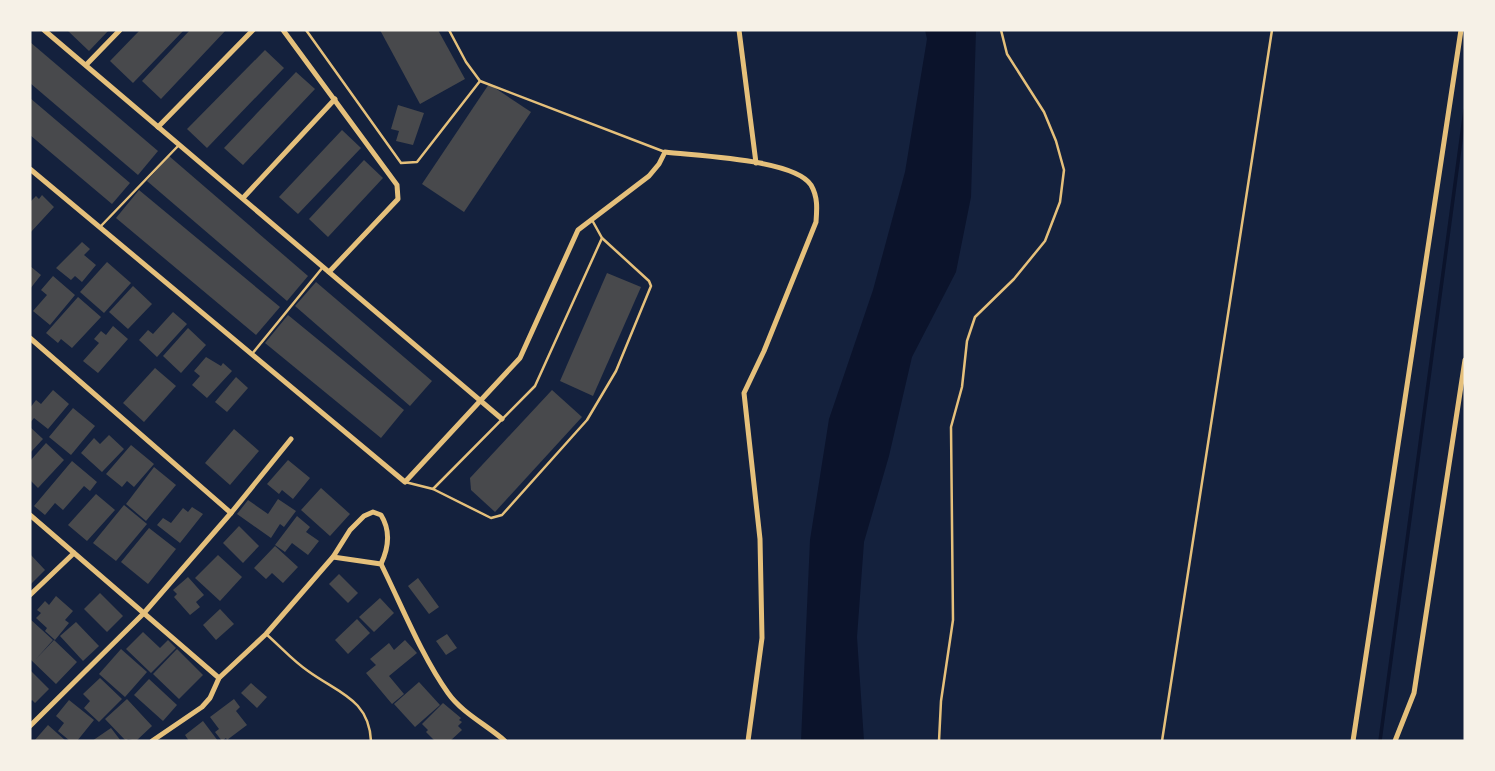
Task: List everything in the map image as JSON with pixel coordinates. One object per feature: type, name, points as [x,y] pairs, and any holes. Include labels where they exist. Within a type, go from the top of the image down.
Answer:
[{"type":"street","points":[[44,30],[502,419]]},
{"type":"street","points":[[86,65],[120,30]]},
{"type":"street","points":[[158,127],[253,30]]},
{"type":"street","points":[[739,30],[756,163]]},
{"type":"street","points":[[1353,741],[1461,30]]},
{"type":"street","points":[[287,31],[397,185],[398,198],[330,272]]},
{"type":"street","points":[[243,198],[335,99]]},
{"type":"street","points":[[30,178],[32,171],[405,482],[520,358],[578,230],[649,176],[665,152],[788,169],[810,183],[818,203],[816,222],[744,393],[760,539],[762,638],[748,741]]},
{"type":"street","points":[[30,338],[231,513]]},
{"type":"street","points":[[1395,741],[1413,693],[1465,360]]},
{"type":"street","points":[[30,726],[144,613],[291,439]]},
{"type":"street","points":[[152,741],[202,707],[210,698],[219,678],[266,634],[333,557],[350,530],[364,516],[373,512],[381,514],[386,523],[388,551],[382,564]]},
{"type":"street","points":[[30,515],[219,678]]},
{"type":"street","points":[[30,595],[74,552]]},
{"type":"street","points":[[333,557],[382,564]]},
{"type":"street","points":[[382,564],[417,638],[447,692],[505,741]]},
{"type":"lane","points":[[306,30],[401,163],[416,162],[480,81]]},
{"type":"lane","points":[[449,30],[480,81],[665,152]]},
{"type":"lane","points":[[100,227],[179,144]]},
{"type":"lane","points":[[405,482],[433,489],[496,518],[502,515],[587,420],[615,371],[651,286],[649,281],[602,238],[592,220]]},
{"type":"lane","points":[[433,489],[535,386],[602,238]]},
{"type":"lane","points":[[252,354],[324,267]]},
{"type":"lane","points":[[266,634],[305,670],[351,699],[367,715],[371,741]]},
{"type":"path","points":[[939,741],[941,701],[953,620],[951,427],[962,387],[967,341],[975,317],[1014,279],[1045,241],[1060,202],[1064,170],[1044,112],[1007,54],[1001,30]]},
{"type":"path","points":[[1162,741],[1272,30]]},
{"type":"water","points":[[925,30],[976,30],[971,197],[956,272],[912,357],[889,456],[864,542],[857,637],[864,741],[801,741],[810,540],[829,419],[873,290],[905,172],[927,39]]},
{"type":"building","points":[[67,30],[109,30],[89,51]]},
{"type":"building","points":[[140,30],[184,30],[133,83],[110,61]]},
{"type":"building","points":[[190,30],[226,30],[161,99],[142,81]]},
{"type":"building","points":[[380,30],[438,30],[465,79],[420,104]]},
{"type":"building","points":[[30,42],[158,151],[138,175],[30,83]]},
{"type":"building","points":[[265,50],[284,68],[207,148],[187,129]]},
{"type":"building","points":[[296,72],[315,89],[243,165],[224,148]]},
{"type":"building","points":[[489,84],[531,112],[464,212],[422,184]]},
{"type":"building","points":[[30,98],[130,183],[112,204],[30,135]]},
{"type":"building","points":[[398,105],[424,113],[413,145],[396,141],[399,131],[391,129]]},
{"type":"building","points":[[342,130],[361,148],[298,214],[279,197]]},
{"type":"building","points":[[169,156],[308,276],[287,301],[147,181]]},
{"type":"building","points":[[364,160],[383,178],[328,237],[309,219]]},
{"type":"building","points":[[139,190],[280,307],[256,335],[116,218]]},
{"type":"building","points":[[42,195],[54,207],[30,233],[30,202],[36,196],[39,199]]},
{"type":"building","points":[[82,242],[90,249],[84,255],[96,265],[82,282],[75,276],[71,280],[56,268]]},
{"type":"building","points":[[107,262],[131,283],[104,313],[80,292]]},
{"type":"building","points":[[30,266],[41,275],[30,289]]},
{"type":"building","points":[[607,273],[641,287],[593,396],[560,381]]},
{"type":"building","points":[[53,276],[75,295],[50,325],[33,311],[47,295],[41,290]]},
{"type":"building","points":[[316,282],[432,381],[410,406],[295,306]]},
{"type":"building","points":[[133,286],[152,304],[128,329],[109,312]]},
{"type":"building","points":[[78,297],[101,317],[72,348],[61,339],[58,343],[46,333]]},
{"type":"building","points":[[173,312],[187,324],[157,357],[139,340],[148,330],[153,334]]},
{"type":"building","points":[[288,315],[404,410],[381,438],[265,343]]},
{"type":"building","points":[[113,326],[128,339],[98,373],[83,361],[99,343],[94,339],[101,331],[106,335]]},
{"type":"building","points":[[188,328],[206,345],[181,373],[163,356]]},
{"type":"building","points":[[206,357],[221,366],[223,363],[232,371],[207,398],[192,385],[200,376],[194,371]]},
{"type":"building","points":[[155,368],[176,386],[144,422],[123,403]]},
{"type":"building","points":[[236,377],[248,388],[227,412],[215,402]]},
{"type":"building","points":[[53,390],[69,404],[48,429],[34,418],[30,423],[30,408],[36,400],[41,404]]},
{"type":"building","points":[[552,390],[582,417],[495,512],[471,490],[470,478]]},
{"type":"building","points":[[73,408],[95,426],[71,455],[49,437]]},
{"type":"building","points":[[30,427],[43,439],[30,453]]},
{"type":"building","points":[[234,429],[259,451],[230,485],[205,463]]},
{"type":"building","points":[[109,435],[124,449],[102,472],[81,453],[94,438],[100,444]]},
{"type":"building","points":[[46,443],[64,460],[38,488],[30,480],[30,461]]},
{"type":"building","points":[[131,445],[154,464],[134,487],[127,481],[122,487],[106,474]]},
{"type":"building","points":[[288,460],[310,478],[293,499],[282,490],[279,494],[267,484]]},
{"type":"building","points":[[72,461],[97,482],[90,491],[84,486],[63,510],[55,503],[45,515],[34,506]]},
{"type":"building","points":[[154,467],[176,485],[146,521],[126,504]]},
{"type":"building","points":[[321,488],[350,514],[330,536],[301,510]]},
{"type":"building","points":[[96,494],[115,510],[87,541],[68,525]]},
{"type":"building","points":[[278,499],[296,511],[284,527],[280,524],[271,538],[237,514],[248,500],[268,514]]},
{"type":"building","points":[[124,505],[147,524],[116,561],[93,543]]},
{"type":"building","points":[[192,507],[203,514],[180,543],[157,525],[163,518],[171,523],[183,508],[188,512]]},
{"type":"building","points":[[297,516],[310,527],[306,532],[319,541],[308,555],[292,543],[285,552],[275,545]]},
{"type":"building","points":[[239,526],[259,546],[243,563],[223,543]]},
{"type":"building","points":[[149,528],[176,549],[148,584],[121,562]]},
{"type":"building","points":[[275,546],[298,567],[283,583],[272,573],[266,579],[254,568]]},
{"type":"building","points":[[30,554],[45,570],[30,585]]},
{"type":"building","points":[[218,555],[242,577],[220,601],[195,578]]},
{"type":"building","points":[[339,574],[358,593],[348,603],[329,584]]},
{"type":"building","points":[[188,577],[204,595],[196,602],[200,607],[190,615],[174,597],[177,594],[173,590]]},
{"type":"building","points":[[418,578],[439,607],[429,614],[408,586]]},
{"type":"building","points":[[100,593],[123,616],[107,632],[84,609]]},
{"type":"building","points":[[56,596],[73,611],[65,620],[69,623],[55,640],[36,618],[41,613],[37,610],[45,601],[49,605]]},
{"type":"building","points":[[380,598],[394,613],[374,632],[359,617]]},
{"type":"building","points":[[220,609],[234,624],[216,640],[203,625]]},
{"type":"building","points":[[30,619],[53,640],[36,659],[54,640],[77,662],[56,684],[30,659]]},
{"type":"building","points":[[357,619],[370,633],[348,654],[335,640]]},
{"type":"building","points":[[76,622],[99,646],[83,661],[60,636]]},
{"type":"building","points":[[143,632],[160,648],[168,640],[176,648],[151,673],[126,649]]},
{"type":"building","points":[[447,634],[457,648],[446,655],[436,641]]},
{"type":"building","points":[[405,640],[417,653],[389,676],[404,694],[392,704],[366,673],[376,665],[370,659],[389,643],[394,650]]},
{"type":"building","points":[[121,649],[147,672],[125,697],[99,674]]},
{"type":"building","points":[[177,649],[203,675],[179,699],[153,674]]},
{"type":"building","points":[[30,670],[49,689],[35,703],[32,700],[30,702]]},
{"type":"building","points":[[100,678],[122,699],[99,722],[84,708],[90,701],[83,694]]},
{"type":"building","points":[[149,679],[177,705],[163,721],[134,695]]},
{"type":"building","points":[[419,682],[440,705],[415,727],[394,704]]},
{"type":"building","points":[[251,683],[267,697],[257,708],[241,693]]},
{"type":"building","points":[[127,699],[152,726],[136,741],[126,741],[105,719]]},
{"type":"building","points":[[234,699],[240,707],[236,711],[247,725],[222,741],[215,732],[219,729],[210,717]]},
{"type":"building","points":[[69,700],[94,720],[77,741],[70,741],[58,731],[64,723],[56,716]]},
{"type":"building","points":[[443,703],[461,718],[459,720],[462,722],[458,726],[462,730],[450,741],[435,741],[422,724]]},
{"type":"building","points":[[203,721],[218,741],[189,741],[185,735]]},
{"type":"building","points":[[48,725],[66,741],[34,741]]},
{"type":"building","points":[[111,728],[121,741],[92,741]]},
{"type":"waterway","points":[[1380,741],[1465,110]]}]
